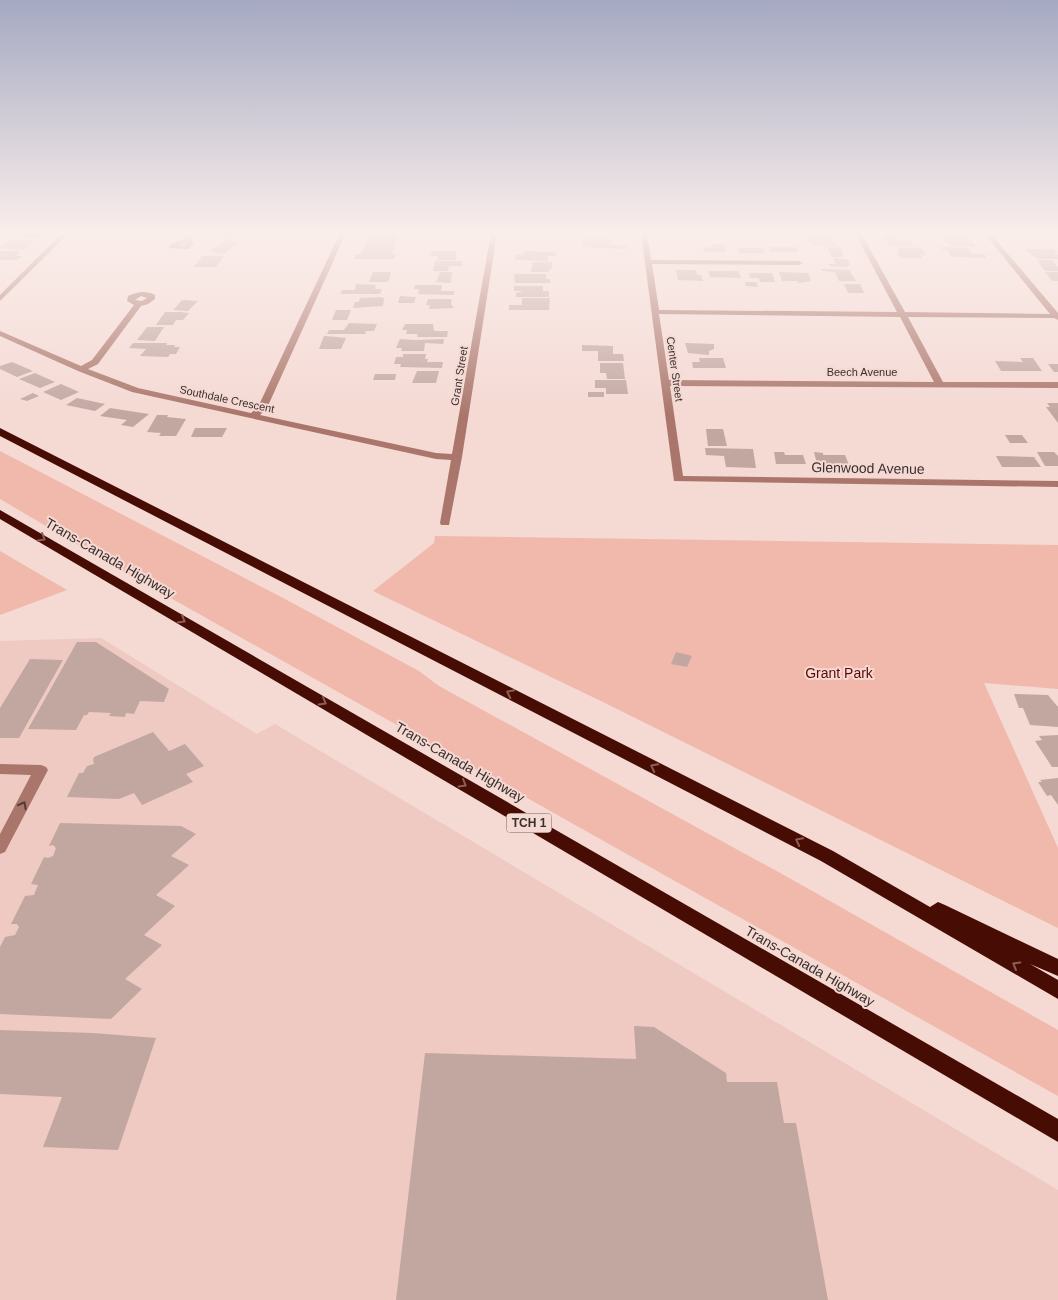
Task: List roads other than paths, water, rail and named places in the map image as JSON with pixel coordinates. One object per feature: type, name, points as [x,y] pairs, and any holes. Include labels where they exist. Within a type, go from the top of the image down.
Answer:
[{"type":"highway","points":[[0,431],[827,856],[1058,968]]},
{"type":"highway","name":"Trans-Canada Highway","points":[[0,514],[1058,1131]]},
{"type":"highway","points":[[827,856],[1058,990]]},
{"type":"street","points":[[252,416],[262,408],[315,294]]},
{"type":"street","name":"Grant Street","points":[[445,522],[484,294]]},
{"type":"street","name":"Center Street","points":[[653,294],[678,479]]},
{"type":"street","points":[[891,294],[940,384]]},
{"type":"street","points":[[1038,294],[1057,317]]},
{"type":"street","points":[[81,370],[95,362],[138,304]]},
{"type":"street","points":[[656,312],[1057,317]]},
{"type":"street","name":"Southdale Crescent","points":[[0,333],[81,370],[135,390],[436,456],[457,457]]},
{"type":"street","name":"Beech Avenue","points":[[665,383],[1058,386]]},
{"type":"street","name":"Glenwood Avenue","points":[[678,479],[1058,484]]},
{"type":"street","points":[[0,769],[41,770],[0,848]]},
{"type":"park label","name":"Grant Park","points":[[839,673]]}]
